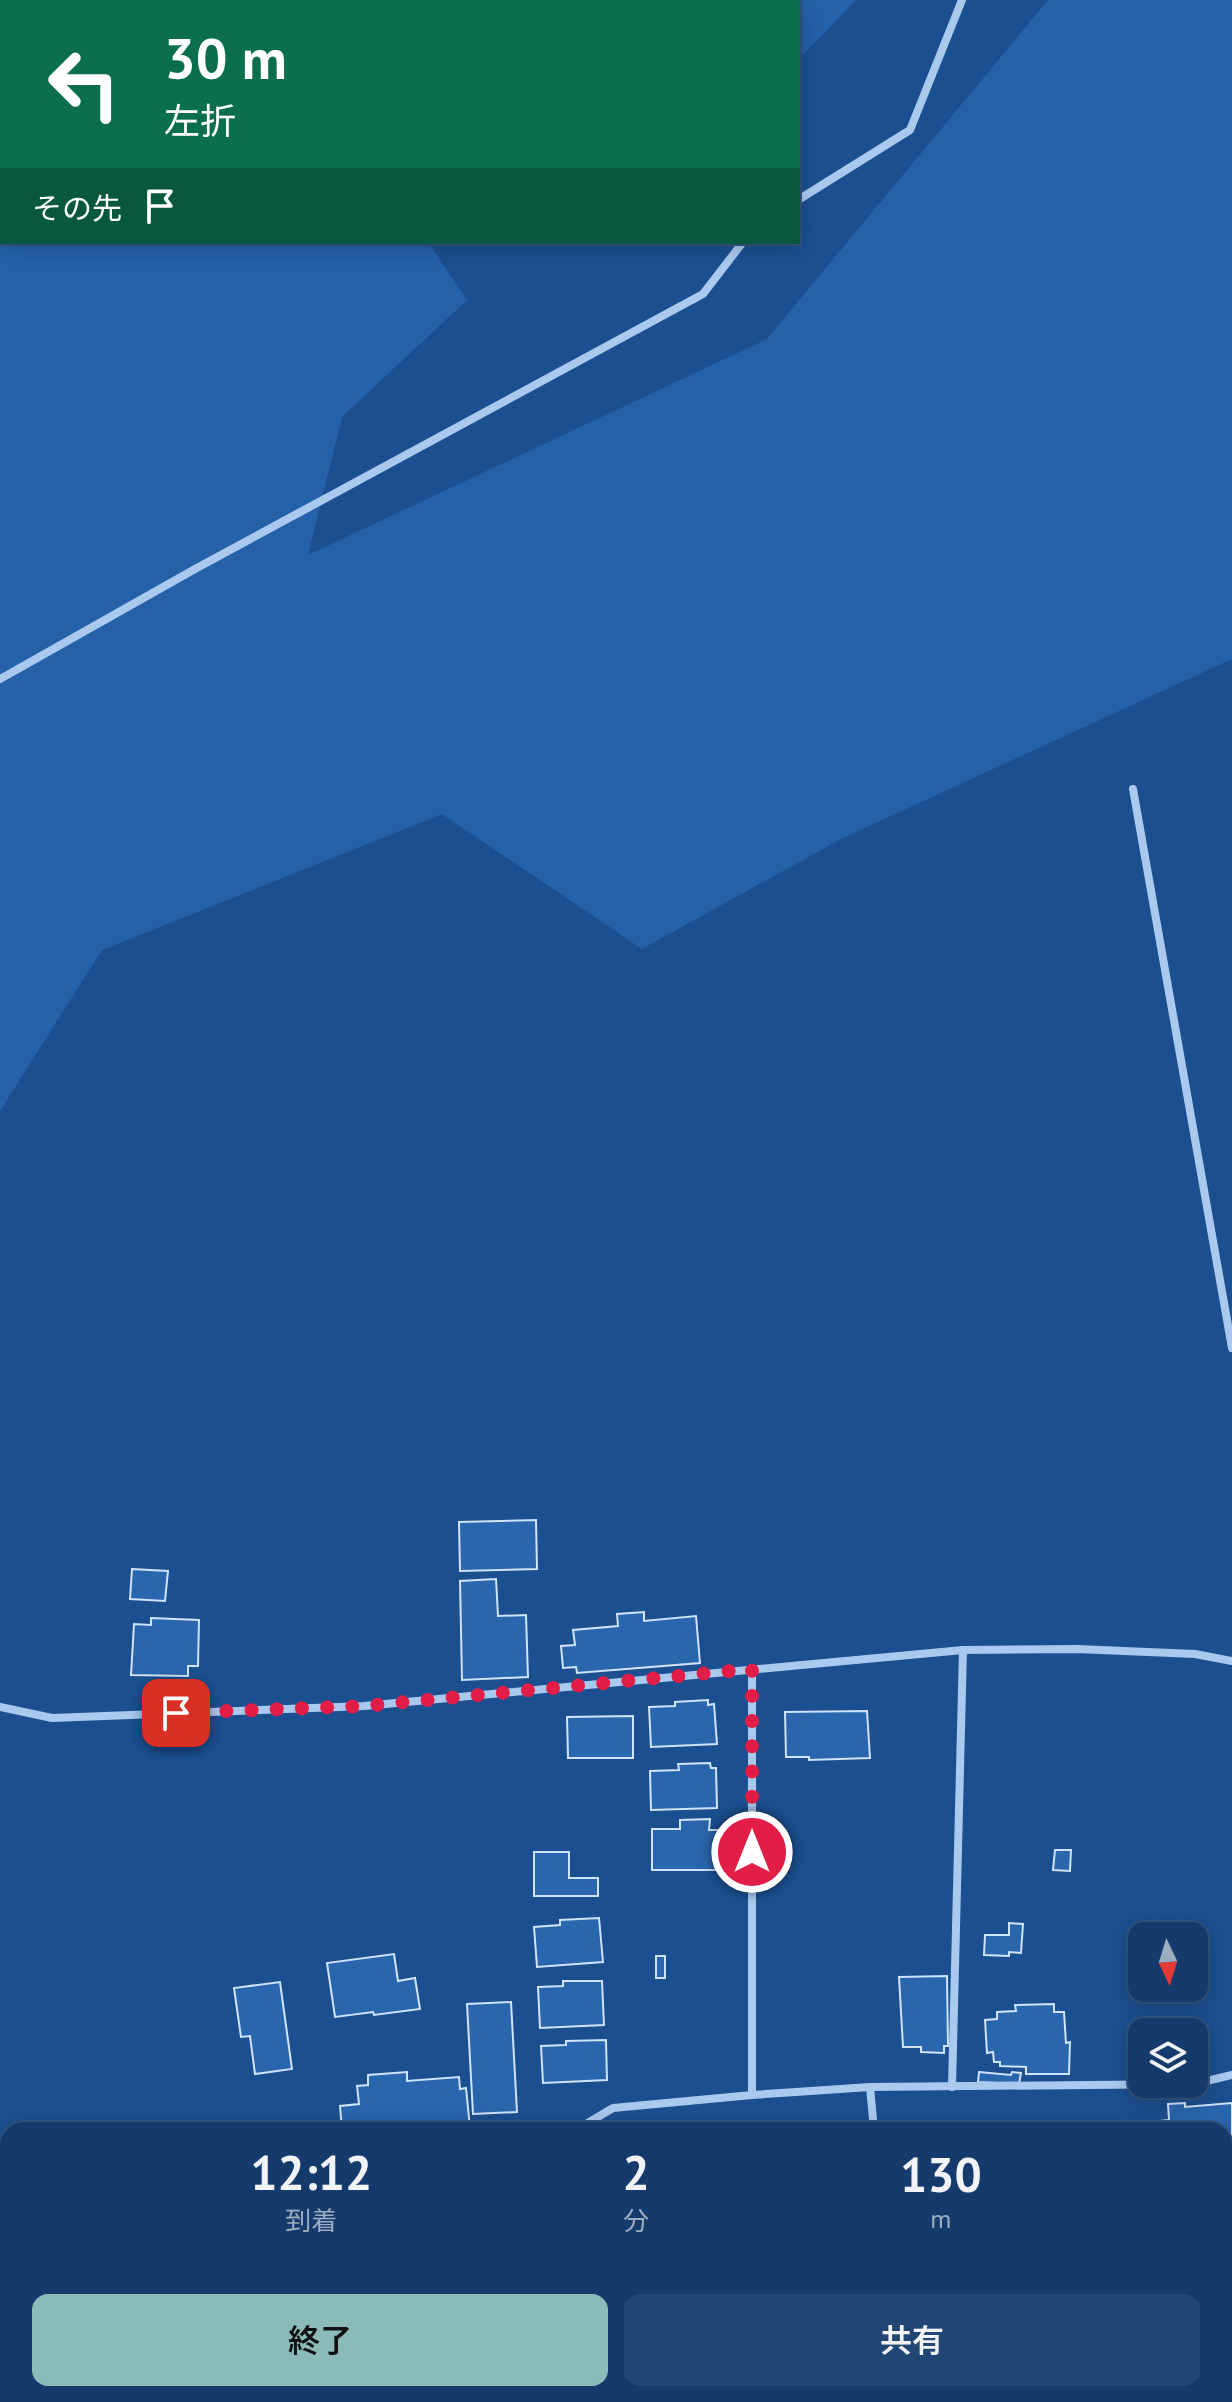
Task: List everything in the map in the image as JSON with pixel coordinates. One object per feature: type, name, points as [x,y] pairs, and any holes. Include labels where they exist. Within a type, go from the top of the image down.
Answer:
[{"type":"street","points":[[800,199],[910,130],[962,0]]},
{"type":"street","points":[[0,679],[195,569],[703,294],[741,244]]},
{"type":"street","points":[[1133,789],[1232,1348]]},
{"type":"street","points":[[0,1707],[52,1718],[364,1706],[963,1650],[1077,1649],[1195,1654],[1232,1661]]},
{"type":"street","points":[[952,2087],[963,1650]]},
{"type":"street","points":[[752,1669],[752,2095]]},
{"type":"street","points":[[1208,2081],[1232,2075]]},
{"type":"street","points":[[589,2122],[613,2108],[752,2095],[870,2087],[1128,2085]]},
{"type":"street","points":[[870,2087],[873,2122]]},
{"type":"shaded area","points":[[800,0],[856,0],[800,58]]},
{"type":"shaded area","points":[[1048,0],[1232,0],[1232,659],[841,839],[642,949],[442,814],[102,950],[0,1111],[0,244],[429,244],[467,300],[342,417],[308,555],[767,339]]},
{"type":"building","points":[[536,1520],[537,1569],[460,1571],[459,1522]]},
{"type":"building","points":[[132,1569],[168,1571],[165,1601],[130,1599]]},
{"type":"building","points":[[496,1579],[498,1616],[526,1615],[528,1677],[462,1680],[460,1581]]},
{"type":"building","points":[[644,1612],[644,1621],[696,1616],[700,1663],[577,1673],[576,1667],[563,1668],[561,1646],[575,1645],[573,1630],[618,1626],[617,1614]]},
{"type":"building","points":[[151,1618],[199,1620],[198,1666],[188,1666],[188,1676],[131,1675],[134,1624],[151,1625]]},
{"type":"building","points":[[708,1700],[708,1705],[714,1704],[717,1744],[651,1747],[649,1707]]},
{"type":"building","points":[[867,1711],[870,1758],[809,1760],[809,1757],[786,1757],[785,1712]]},
{"type":"building","points":[[633,1716],[633,1758],[568,1758],[567,1717]]},
{"type":"building","points":[[710,1763],[711,1768],[716,1768],[717,1808],[651,1810],[650,1771],[679,1770],[678,1764]]},
{"type":"building","points":[[710,1819],[709,1830],[718,1830],[718,1870],[652,1870],[652,1829],[680,1829],[680,1820]]},
{"type":"building","points":[[1055,1850],[1071,1850],[1070,1871],[1053,1870]]},
{"type":"building","points":[[534,1852],[569,1852],[569,1878],[598,1878],[598,1896],[534,1896]]},
{"type":"building","points":[[599,1918],[603,1962],[537,1967],[534,1927],[560,1925],[560,1920]]},
{"type":"building","points":[[1009,1923],[1023,1924],[1021,1953],[984,1955],[985,1935],[1009,1935]]},
{"type":"building","points":[[394,1954],[398,1981],[415,1978],[420,2009],[335,2017],[327,1963]]},
{"type":"building","points":[[656,1956],[665,1956],[665,1978],[656,1978]]},
{"type":"building","points":[[947,1976],[948,2046],[944,2046],[944,2053],[921,2052],[921,2047],[903,2047],[899,1977]]},
{"type":"building","points":[[563,1981],[602,1981],[604,2025],[540,2028],[538,1987],[563,1986]]},
{"type":"building","points":[[280,1982],[292,2069],[255,2074],[250,2036],[241,2037],[234,1988]]},
{"type":"building","points":[[511,2002],[517,2112],[473,2114],[467,2004]]},
{"type":"building","points":[[1054,2004],[1054,2012],[1064,2012],[1066,2043],[1070,2042],[1069,2074],[1026,2074],[1026,2067],[1000,2066],[1000,2062],[994,2062],[993,2052],[987,2053],[985,2020],[997,2019],[997,2012],[1016,2011],[1015,2005]]},
{"type":"building","points":[[606,2040],[607,2080],[543,2083],[541,2046],[566,2045],[566,2041]]},
{"type":"building","points":[[407,2072],[407,2081],[459,2077],[460,2089],[466,2088],[469,2122],[341,2122],[340,2106],[359,2104],[357,2086],[368,2085],[368,2075]]},
{"type":"building","points":[[979,2072],[1021,2073],[1019,2084],[978,2082]]},
{"type":"building","points":[[1185,2103],[1185,2107],[1232,2103],[1232,2122],[1160,2122],[1169,2120],[1168,2104]]},
{"type":"route","points":[[176,1713],[364,1706],[752,1669],[752,1852]]}]
